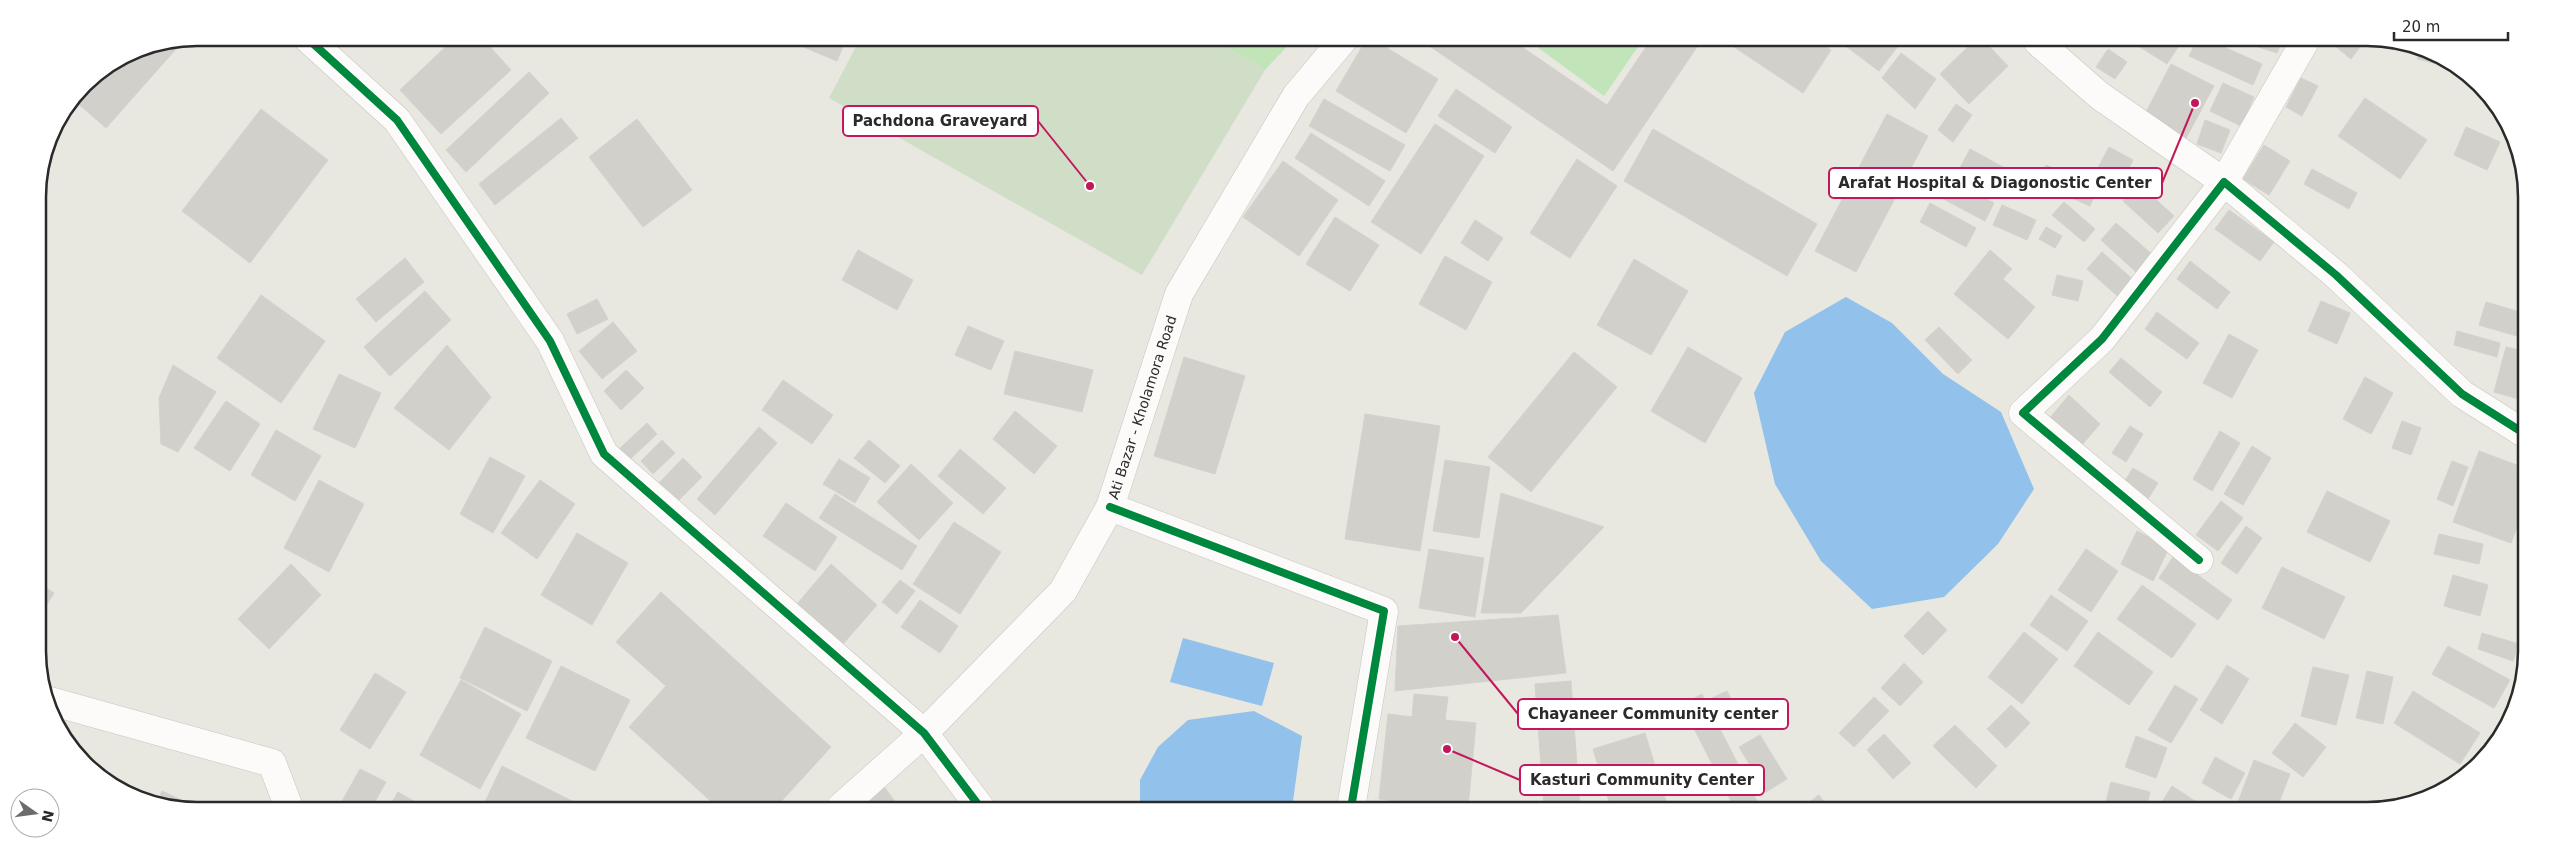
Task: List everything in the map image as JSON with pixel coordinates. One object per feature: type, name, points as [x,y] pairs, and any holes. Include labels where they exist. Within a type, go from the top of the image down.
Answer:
[{"type":"street","name":"Ati Bazar - Kholamora Road","points":[[847,802],[924,733],[1063,591],[1110,507],[1179,294],[1296,96],[1338,46]]},
{"type":"street","points":[[2043,46],[2100,96],[2224,182],[2336,275],[2462,394],[2518,429]]},
{"type":"street","points":[[2199,560],[2023,413],[2102,339],[2224,182],[2302,46]]},
{"type":"street","points":[[317,47],[397,120],[550,342],[604,454],[924,733],[976,802]]},
{"type":"street","points":[[1110,507],[1384,611],[1352,801]]},
{"type":"street","points":[[56,703],[272,764],[287,802]]},
{"type":"green space","points":[[1287,46],[1265,70],[1227,47]]},
{"type":"green space","points":[[1536,46],[1638,46],[1604,96]]},
{"type":"green space","points":[[856,47],[1227,47],[1265,70],[1142,275],[829,98]]},
{"type":"water","points":[[1846,297],[1892,323],[1943,374],[2001,412],[2034,489],[1998,544],[1944,597],[1872,609],[1821,561],[1775,484],[1754,393],[1785,332]]},
{"type":"water","points":[[1183,638],[1274,663],[1262,706],[1170,682]]},
{"type":"water","points":[[1254,711],[1302,736],[1293,801],[1140,802],[1140,780],[1158,747],[1188,720]]},
{"type":"building","points":[[1362,46],[1385,46],[1438,79],[1406,133],[1336,91]]},
{"type":"building","points":[[1430,46],[1521,46],[1607,105],[1646,46],[1697,46],[1613,171]]},
{"type":"building","points":[[1733,46],[1825,46],[1831,50],[1803,93]]},
{"type":"building","points":[[1846,46],[1898,46],[1879,71]]},
{"type":"building","points":[[1969,46],[1989,46],[2008,66],[1969,104],[1940,74]]},
{"type":"building","points":[[2139,46],[2177,46],[2178,47],[2167,64]]},
{"type":"building","points":[[2194,46],[2222,46],[2262,64],[2253,85],[2189,56]]},
{"type":"building","points":[[2255,46],[2280,46],[2277,53]]},
{"type":"building","points":[[2335,46],[2361,46],[2351,59]]},
{"type":"building","points":[[446,47],[490,47],[511,70],[441,134],[400,90]]},
{"type":"building","points":[[803,47],[843,47],[837,61]]},
{"type":"building","points":[[177,48],[106,128],[78,104],[105,77],[122,66],[149,54]]},
{"type":"building","points":[[2108,49],[2127,62],[2115,79],[2096,67]]},
{"type":"building","points":[[1901,53],[1936,79],[1915,109],[1882,78]]},
{"type":"building","points":[[2418,56],[2437,64],[2417,59]]},
{"type":"building","points":[[2171,64],[2214,86],[2185,140],[2143,118]]},
{"type":"building","points":[[529,72],[549,93],[466,172],[446,150]]},
{"type":"building","points":[[2301,78],[2318,86],[2302,116],[2286,107]]},
{"type":"building","points":[[2223,83],[2254,97],[2241,126],[2210,111]]},
{"type":"building","points":[[1456,89],[1512,127],[1495,153],[1438,116]]},
{"type":"building","points":[[2365,98],[2427,140],[2400,179],[2338,136]]},
{"type":"building","points":[[1324,99],[1405,145],[1390,171],[1309,126]]},
{"type":"building","points":[[1956,104],[1972,115],[1953,142],[1938,130]]},
{"type":"building","points":[[261,109],[328,160],[250,263],[182,211]]},
{"type":"building","points":[[1887,114],[1928,136],[1856,272],[1815,251]]},
{"type":"building","points":[[561,118],[578,138],[495,205],[479,184]]},
{"type":"building","points":[[637,119],[692,190],[643,227],[589,157]]},
{"type":"building","points":[[2205,120],[2230,130],[2221,153],[2197,144]]},
{"type":"building","points":[[1435,124],[1484,156],[1421,254],[1371,222]]},
{"type":"building","points":[[2466,127],[2500,142],[2487,170],[2454,155]]},
{"type":"building","points":[[1653,129],[1817,224],[1787,276],[1624,181]]},
{"type":"building","points":[[1311,133],[1385,181],[1369,206],[1295,158]]},
{"type":"building","points":[[2264,145],[2290,161],[2269,195],[2243,179]]},
{"type":"building","points":[[2109,147],[2133,160],[2118,190],[2093,177]]},
{"type":"building","points":[[1970,149],[2016,174],[2006,193],[1960,168]]},
{"type":"building","points":[[1577,159],[1617,186],[1570,258],[1530,233]]},
{"type":"building","points":[[1283,161],[1338,200],[1299,256],[1243,217]]},
{"type":"building","points":[[2046,165],[2098,188],[2090,206],[2038,183]]},
{"type":"building","points":[[2312,169],[2357,193],[2349,209],[2304,184]]},
{"type":"building","points":[[1942,175],[1994,203],[1985,221],[1932,193]]},
{"type":"building","points":[[2138,183],[2174,216],[2158,233],[2123,201]]},
{"type":"building","points":[[2064,202],[2095,229],[2084,242],[2052,215]]},
{"type":"building","points":[[1930,203],[1976,228],[1966,247],[1920,222]]},
{"type":"building","points":[[2002,205],[2036,220],[2027,240],[1993,225]]},
{"type":"building","points":[[2229,210],[2274,242],[2260,261],[2215,229]]},
{"type":"building","points":[[1335,217],[1379,245],[1350,291],[1306,264]]},
{"type":"building","points":[[1475,220],[1503,238],[1488,261],[1461,243]]},
{"type":"building","points":[[2116,223],[2153,255],[2137,273],[2101,240]]},
{"type":"building","points":[[2046,227],[2062,236],[2055,248],[2039,239]]},
{"type":"building","points":[[858,250],[913,280],[897,310],[842,280]]},
{"type":"building","points":[[1990,250],[2012,269],[2003,279],[2035,307],[2008,339],[1954,294]]},
{"type":"building","points":[[2102,252],[2138,284],[2123,301],[2087,269]]},
{"type":"building","points":[[1445,256],[1492,282],[1466,330],[1419,304]]},
{"type":"building","points":[[405,258],[424,282],[376,322],[356,299]]},
{"type":"building","points":[[1634,259],[1688,291],[1651,355],[1597,325]]},
{"type":"building","points":[[2190,261],[2230,292],[2217,309],[2177,279]]},
{"type":"building","points":[[2057,275],[2083,281],[2078,301],[2052,295]]},
{"type":"building","points":[[425,291],[451,320],[390,376],[364,347]]},
{"type":"building","points":[[261,295],[325,341],[281,403],[217,358]]},
{"type":"building","points":[[597,299],[608,319],[577,334],[567,314]]},
{"type":"building","points":[[2321,301],[2350,313],[2337,344],[2308,331]]},
{"type":"building","points":[[2486,302],[2518,312],[2518,336],[2479,325]]},
{"type":"building","points":[[2157,312],[2199,343],[2187,359],[2145,329]]},
{"type":"building","points":[[613,322],[637,351],[602,379],[579,351]]},
{"type":"building","points":[[968,326],[1004,341],[991,370],[955,355]]},
{"type":"building","points":[[1939,327],[1972,360],[1958,374],[1925,340]]},
{"type":"building","points":[[2457,331],[2500,343],[2497,357],[2454,345]]},
{"type":"building","points":[[2229,334],[2258,350],[2232,398],[2203,383]]},
{"type":"building","points":[[447,345],[491,397],[449,450],[394,408]]},
{"type":"building","points":[[1688,347],[1742,378],[1705,443],[1651,411]]},
{"type":"building","points":[[2506,347],[2518,350],[2518,399],[2494,392]]},
{"type":"building","points":[[1015,351],[1093,370],[1082,412],[1004,394]]},
{"type":"building","points":[[1574,352],[1617,387],[1531,492],[1488,457]]},
{"type":"building","points":[[1184,357],[1245,376],[1215,474],[1154,456]]},
{"type":"building","points":[[2121,358],[2162,392],[2150,407],[2109,372]]},
{"type":"building","points":[[173,365],[216,392],[178,452],[161,444],[159,398]]},
{"type":"building","points":[[626,370],[644,388],[621,410],[604,391]]},
{"type":"building","points":[[339,374],[381,393],[355,448],[313,429]]},
{"type":"building","points":[[2365,377],[2393,393],[2371,434],[2343,419]]},
{"type":"building","points":[[783,380],[833,415],[812,444],[762,410]]},
{"type":"building","points":[[2069,395],[2100,424],[2081,446],[2049,419]]},
{"type":"building","points":[[226,401],[260,424],[230,471],[194,448]]},
{"type":"building","points":[[1015,411],[1057,446],[1034,474],[993,439]]},
{"type":"building","points":[[1365,414],[1440,426],[1420,551],[1345,539]]},
{"type":"building","points":[[2402,421],[2421,428],[2411,455],[2392,448]]},
{"type":"building","points":[[647,423],[657,434],[628,461],[618,450]]},
{"type":"building","points":[[2130,426],[2143,434],[2126,462],[2112,453]]},
{"type":"building","points":[[759,427],[777,443],[715,515],[697,499]]},
{"type":"building","points":[[276,430],[321,456],[295,501],[251,475]]},
{"type":"building","points":[[2220,431],[2240,443],[2212,491],[2193,479]]},
{"type":"building","points":[[662,440],[675,453],[653,474],[641,461]]},
{"type":"building","points":[[869,440],[900,466],[885,483],[854,458]]},
{"type":"building","points":[[2252,446],[2271,458],[2243,505],[2224,494]]},
{"type":"building","points":[[960,449],[1006,488],[983,514],[938,476]]},
{"type":"building","points":[[2479,451],[2518,466],[2518,525],[2511,543],[2453,522]]},
{"type":"building","points":[[490,457],[525,476],[493,533],[460,514]]},
{"type":"building","points":[[683,458],[702,477],[675,504],[657,485]]},
{"type":"building","points":[[839,459],[870,478],[855,503],[823,484]]},
{"type":"building","points":[[1445,460],[1490,467],[1479,538],[1433,531]]},
{"type":"building","points":[[2452,461],[2468,467],[2453,506],[2437,499]]},
{"type":"building","points":[[911,464],[953,503],[919,540],[877,502]]},
{"type":"building","points":[[2133,468],[2158,483],[2138,515],[2113,500]]},
{"type":"building","points":[[319,480],[364,504],[329,572],[284,548]]},
{"type":"building","points":[[540,480],[575,504],[537,559],[501,533]]},
{"type":"building","points":[[2327,491],[2390,521],[2370,562],[2307,532]]},
{"type":"building","points":[[1501,493],[1604,527],[1521,613],[1481,613]]},
{"type":"building","points":[[835,494],[917,546],[902,570],[819,518]]},
{"type":"building","points":[[2221,501],[2243,518],[2218,551],[2196,535]]},
{"type":"building","points":[[786,503],[837,537],[815,571],[763,536]]},
{"type":"building","points":[[954,522],[1001,552],[960,614],[913,584]]},
{"type":"building","points":[[2246,526],[2262,538],[2237,574],[2221,563]]},
{"type":"building","points":[[2137,531],[2169,548],[2153,581],[2121,564]]},
{"type":"building","points":[[577,533],[628,563],[592,625],[541,595]]},
{"type":"building","points":[[2439,534],[2483,544],[2479,564],[2434,554]]},
{"type":"building","points":[[1429,549],[1484,558],[1475,617],[1419,608]]},
{"type":"building","points":[[2086,549],[2118,571],[2091,612],[2058,590]]},
{"type":"building","points":[[2173,557],[2232,600],[2218,620],[2159,578]]},
{"type":"building","points":[[291,564],[321,595],[269,649],[238,619]]},
{"type":"building","points":[[831,564],[877,605],[843,644],[797,604]]},
{"type":"building","points":[[2282,567],[2345,597],[2324,639],[2262,608]]},
{"type":"building","points":[[2453,575],[2488,585],[2480,616],[2444,606]]},
{"type":"building","points":[[900,580],[915,591],[897,614],[882,602]]},
{"type":"building","points":[[2142,585],[2196,624],[2172,658],[2117,619]]},
{"type":"building","points":[[46,588],[54,593],[46,605]]},
{"type":"building","points":[[661,592],[831,747],[781,802],[711,802],[629,727],[666,686],[616,642]]},
{"type":"building","points":[[2051,595],[2088,621],[2067,651],[2030,625]]},
{"type":"building","points":[[920,600],[958,626],[940,653],[901,627]]},
{"type":"building","points":[[1928,611],[1947,630],[1923,655],[1904,636]]},
{"type":"building","points":[[1558,615],[1566,673],[1395,691],[1398,626]]},
{"type":"building","points":[[485,627],[552,661],[527,711],[460,678]]},
{"type":"building","points":[[2024,632],[2058,659],[2022,704],[1988,677]]},
{"type":"building","points":[[2098,632],[2153,672],[2129,705],[2074,666]]},
{"type":"building","points":[[2482,633],[2518,644],[2513,661],[2478,649]]},
{"type":"building","points":[[2448,646],[2510,680],[2494,708],[2432,674]]},
{"type":"building","points":[[1904,663],[1923,682],[1900,706],[1881,688]]},
{"type":"building","points":[[2227,665],[2249,679],[2222,724],[2200,710]]},
{"type":"building","points":[[561,666],[630,700],[595,771],[526,738]]},
{"type":"building","points":[[2313,667],[2349,675],[2336,725],[2301,716]]},
{"type":"building","points":[[2367,671],[2393,677],[2383,724],[2356,718]]},
{"type":"building","points":[[375,673],[406,692],[370,749],[340,730]]},
{"type":"building","points":[[461,680],[521,714],[480,789],[420,755]]},
{"type":"building","points":[[1571,681],[1580,801],[1544,801],[1535,684]]},
{"type":"building","points":[[2175,685],[2198,699],[2171,743],[2148,730]]},
{"type":"building","points":[[1727,691],[1734,705],[1717,712],[1712,698]]},
{"type":"building","points":[[2413,691],[2480,733],[2460,764],[2394,723]]},
{"type":"building","points":[[1414,694],[1448,697],[1445,720],[1476,723],[1469,801],[1403,801],[1379,799],[1388,714],[1412,717]]},
{"type":"building","points":[[1702,694],[1757,801],[1731,801],[1682,705]]},
{"type":"building","points":[[1874,697],[1889,711],[1854,747],[1839,733]]},
{"type":"building","points":[[2011,705],[2030,723],[2006,748],[1987,729]]},
{"type":"building","points":[[2295,723],[2326,747],[2303,777],[2272,753]]},
{"type":"building","points":[[1955,725],[1997,766],[1976,788],[1933,746]]},
{"type":"building","points":[[1645,733],[1666,801],[1609,801],[1593,749]]},
{"type":"building","points":[[1884,734],[1911,763],[1893,779],[1867,750]]},
{"type":"building","points":[[1760,735],[1787,779],[1766,792],[1739,747]]},
{"type":"building","points":[[2136,736],[2167,748],[2156,778],[2125,767]]},
{"type":"building","points":[[2215,757],[2245,773],[2231,799],[2202,783]]},
{"type":"building","points":[[2254,760],[2290,774],[2279,801],[2238,801]]},
{"type":"building","points":[[502,766],[574,802],[485,802]]},
{"type":"building","points":[[360,769],[386,782],[375,802],[342,802]]},
{"type":"building","points":[[2111,782],[2150,792],[2148,801],[2106,801]]},
{"type":"building","points":[[882,784],[895,802],[862,802],[861,800]]},
{"type":"building","points":[[2172,786],[2195,801],[2163,801]]},
{"type":"building","points":[[162,791],[182,800],[178,800],[159,797]]},
{"type":"building","points":[[398,792],[415,802],[392,802]]},
{"type":"building","points":[[1819,795],[1823,801],[1811,801]]},
{"type":"cycle path","points":[[317,47],[397,120],[550,341],[604,454],[924,733],[976,802]]},
{"type":"cycle path","points":[[2199,560],[2023,413],[2102,339],[2224,182],[2336,275],[2462,394],[2518,429]]},
{"type":"cycle path","points":[[1110,507],[1384,611],[1352,801]]},
{"type":"place","name":"Arafat Hospital & Diagonostic Center","points":[[2195,103]]},
{"type":"place","name":"Pachdona Graveyard","points":[[1090,186]]},
{"type":"place","name":"Chayaneer Community center","points":[[1455,637]]},
{"type":"place","name":"Kasturi Community Center","points":[[1447,749]]}]
